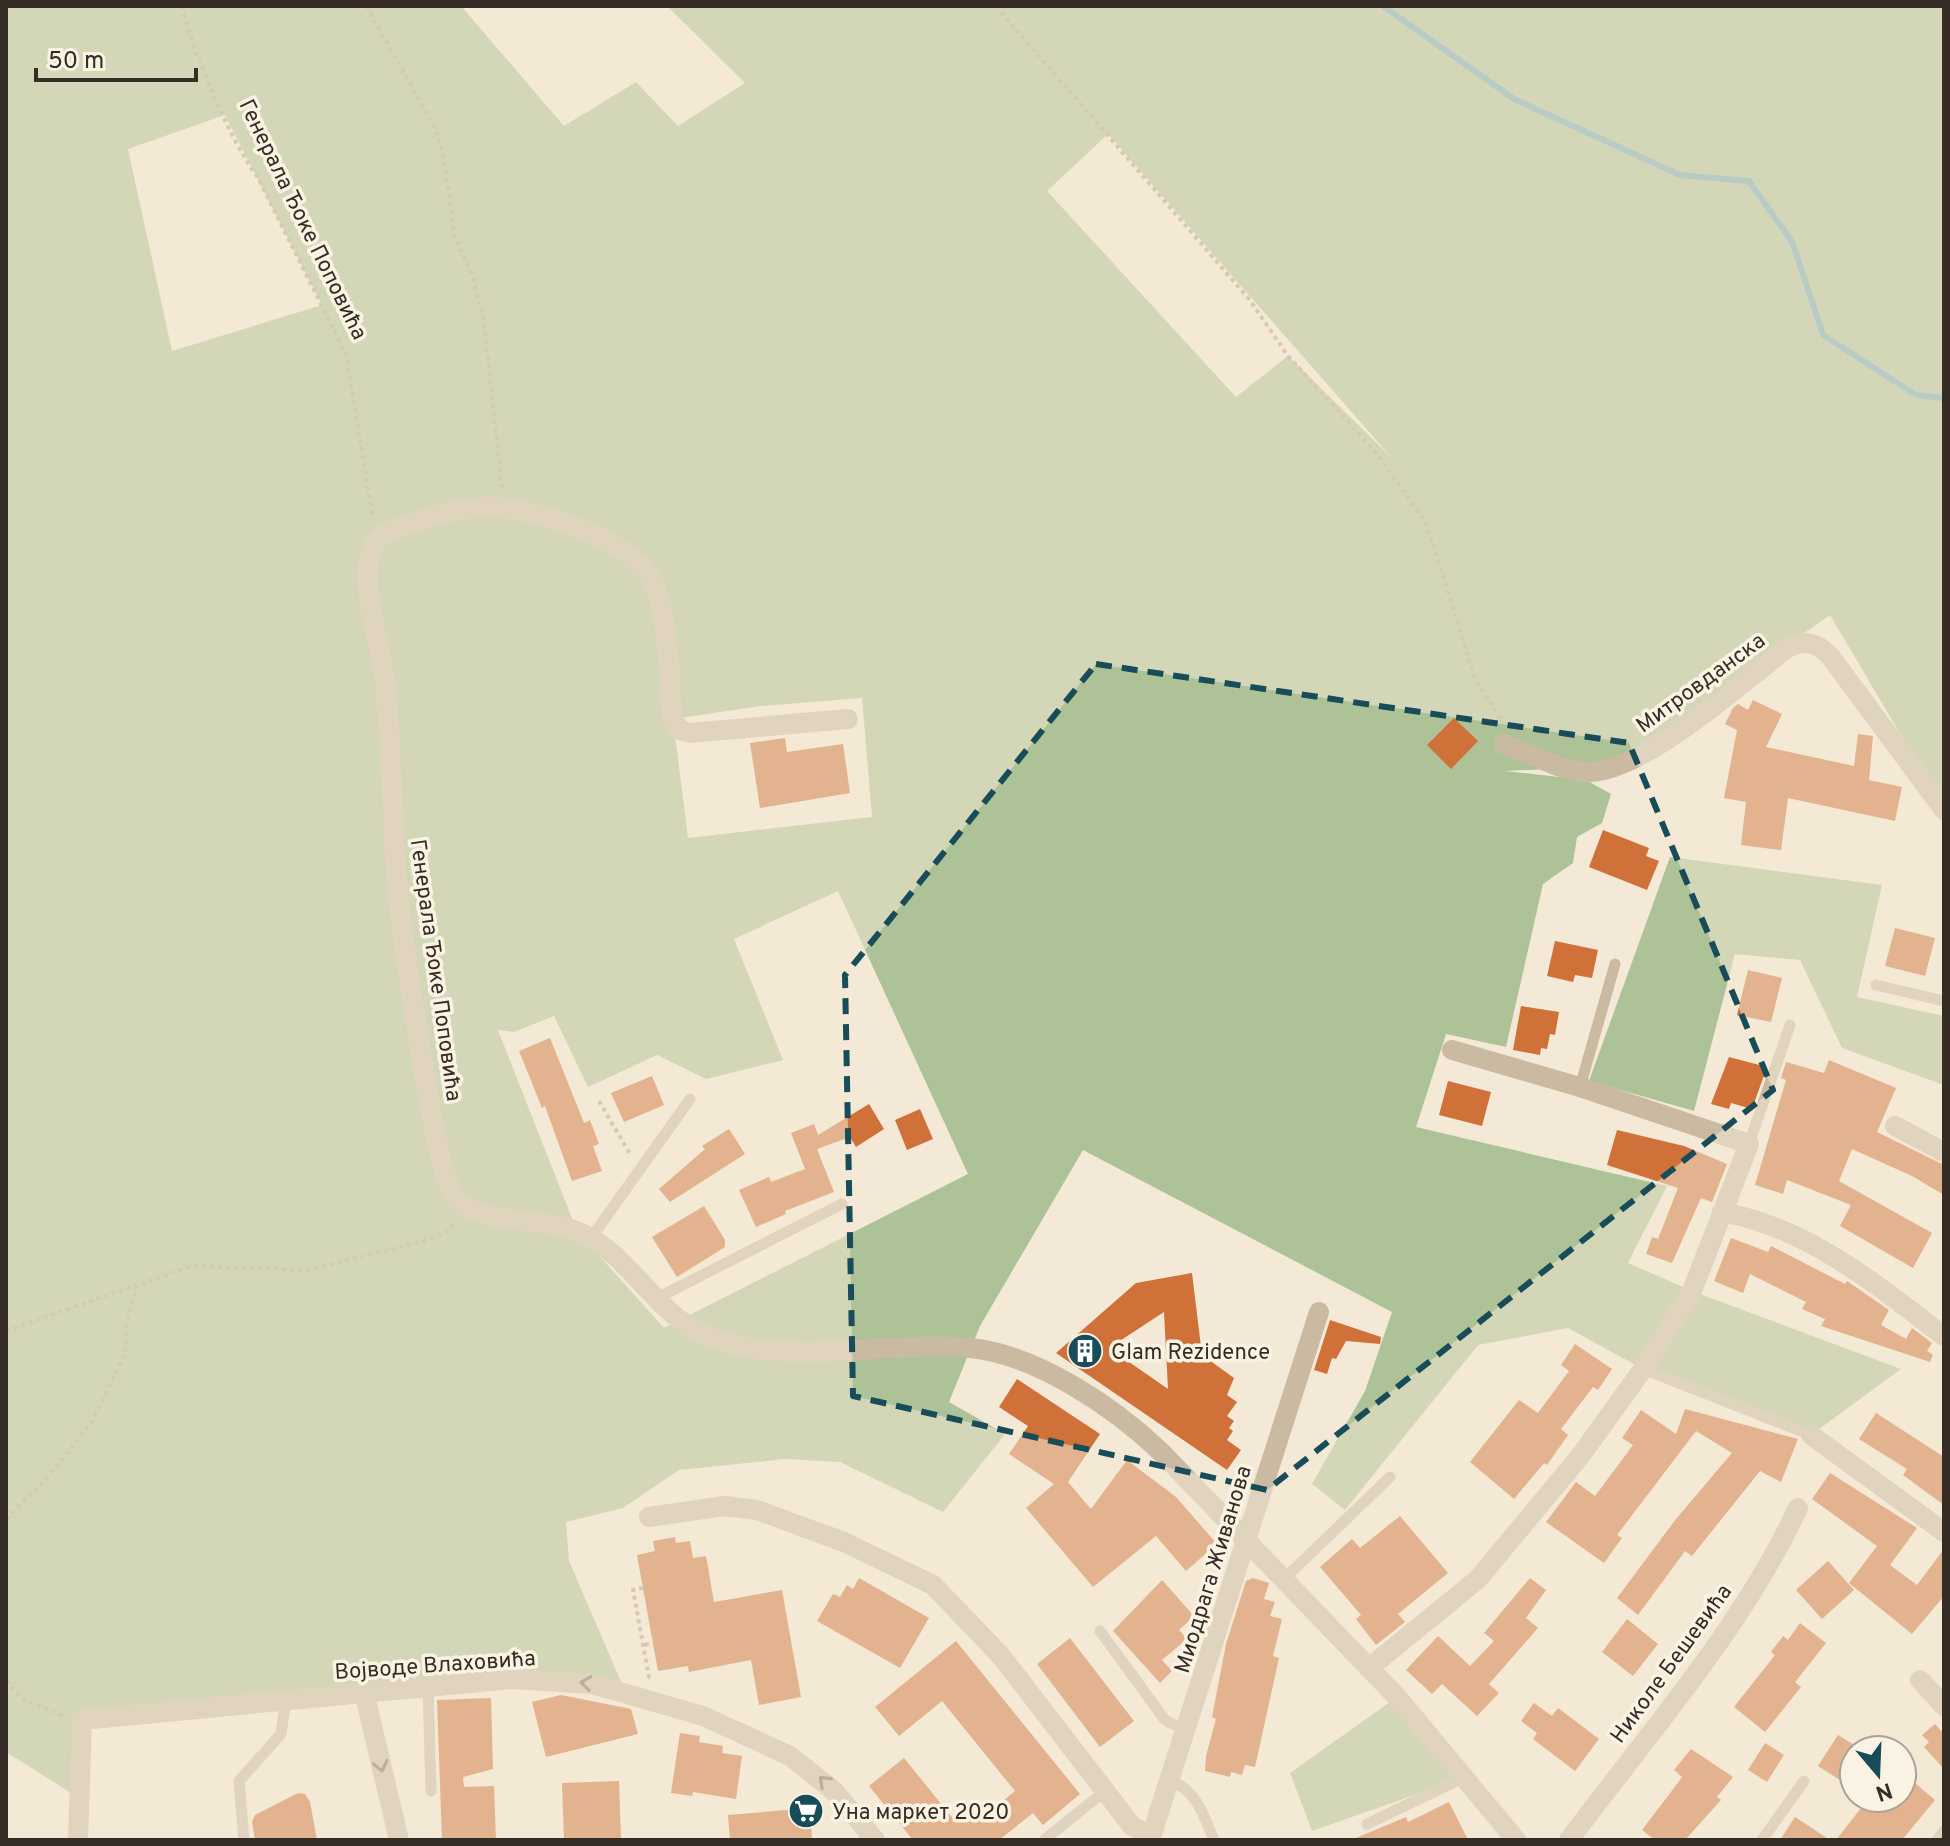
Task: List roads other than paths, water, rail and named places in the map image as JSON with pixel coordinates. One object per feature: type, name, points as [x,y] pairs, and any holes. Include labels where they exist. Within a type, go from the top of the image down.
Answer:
[{"type":"street","name":"Генерала Ђоке Поповића","points":[[591,1238],[557,1224],[463,1209],[454,1197],[438,1147],[414,1017],[398,890],[384,673],[367,584],[370,553],[378,539],[392,530],[452,511],[509,508],[609,539],[638,560],[657,592],[672,718],[680,730],[690,733],[848,719]]},
{"type":"street","name":"Митровданска","points":[[1504,744],[1574,770],[1592,772],[1615,766],[1660,744],[1786,649],[1806,642],[1823,648],[1830,656],[1944,810]]},
{"type":"street","points":[[1369,1668],[1478,1579],[1581,1455],[1643,1369],[1692,1291],[1749,1144],[1580,1087],[1452,1050]]},
{"type":"street","points":[[1895,1126],[1944,1152]]},
{"type":"street","points":[[1722,1212],[1780,1227],[1807,1240],[1858,1272],[1944,1336]]},
{"type":"street","points":[[591,1238],[682,1323],[734,1344],[834,1353],[966,1348],[1017,1360],[1074,1387],[1127,1421],[1161,1452],[1397,1697],[1516,1840]]},
{"type":"street","name":"Миодрага Живанова","points":[[1151,1838],[1319,1312]]},
{"type":"street","points":[[1811,1435],[1944,1532]]},
{"type":"street","points":[[649,1517],[724,1506],[757,1510],[844,1542],[933,1585],[1001,1656],[1132,1826],[1151,1838]]},
{"type":"street","name":"Николе Бешевића","points":[[1569,1840],[1746,1602],[1776,1554],[1798,1508]]},
{"type":"street","name":"Војводе Влаховића","points":[[78,1840],[82,1720],[511,1679],[592,1684],[703,1716],[790,1756],[816,1774],[875,1840]]},
{"type":"street","points":[[1920,1680],[1944,1706]]},
{"type":"street","points":[[364,1692],[399,1840]]},
{"type":"lane","points":[[1580,1087],[1615,964]]},
{"type":"lane","points":[[1876,985],[1944,1001]]},
{"type":"lane","points":[[1749,1144],[1790,1025]]},
{"type":"lane","points":[[591,1238],[690,1099]]},
{"type":"lane","points":[[657,1298],[842,1204]]},
{"type":"lane","points":[[1643,1369],[1811,1435]]},
{"type":"lane","points":[[1282,1581],[1390,1477]]},
{"type":"lane","points":[[1100,1631],[1165,1720],[1186,1731]]},
{"type":"lane","points":[[428,1685],[431,1791]]},
{"type":"lane","points":[[244,1840],[239,1781],[281,1734],[286,1699]]},
{"type":"lane","points":[[1367,1824],[1463,1778]]},
{"type":"lane","points":[[1171,1781],[1187,1789],[1199,1804],[1214,1840]]},
{"type":"lane","points":[[1762,1840],[1804,1781]]},
{"type":"lane","points":[[1044,1840],[1105,1791]]},
{"type":"lane","points":[[1937,1840],[1944,1831]]},
{"type":"waterway","points":[[1383,6],[1514,99],[1680,175],[1749,181],[1792,242],[1823,335],[1916,395],[1944,398]]},
{"type":"place","name":"Glam Rezidence","points":[[1085,1351]]},
{"type":"place","name":"Уна маркет 2020","points":[[806,1811]]}]
